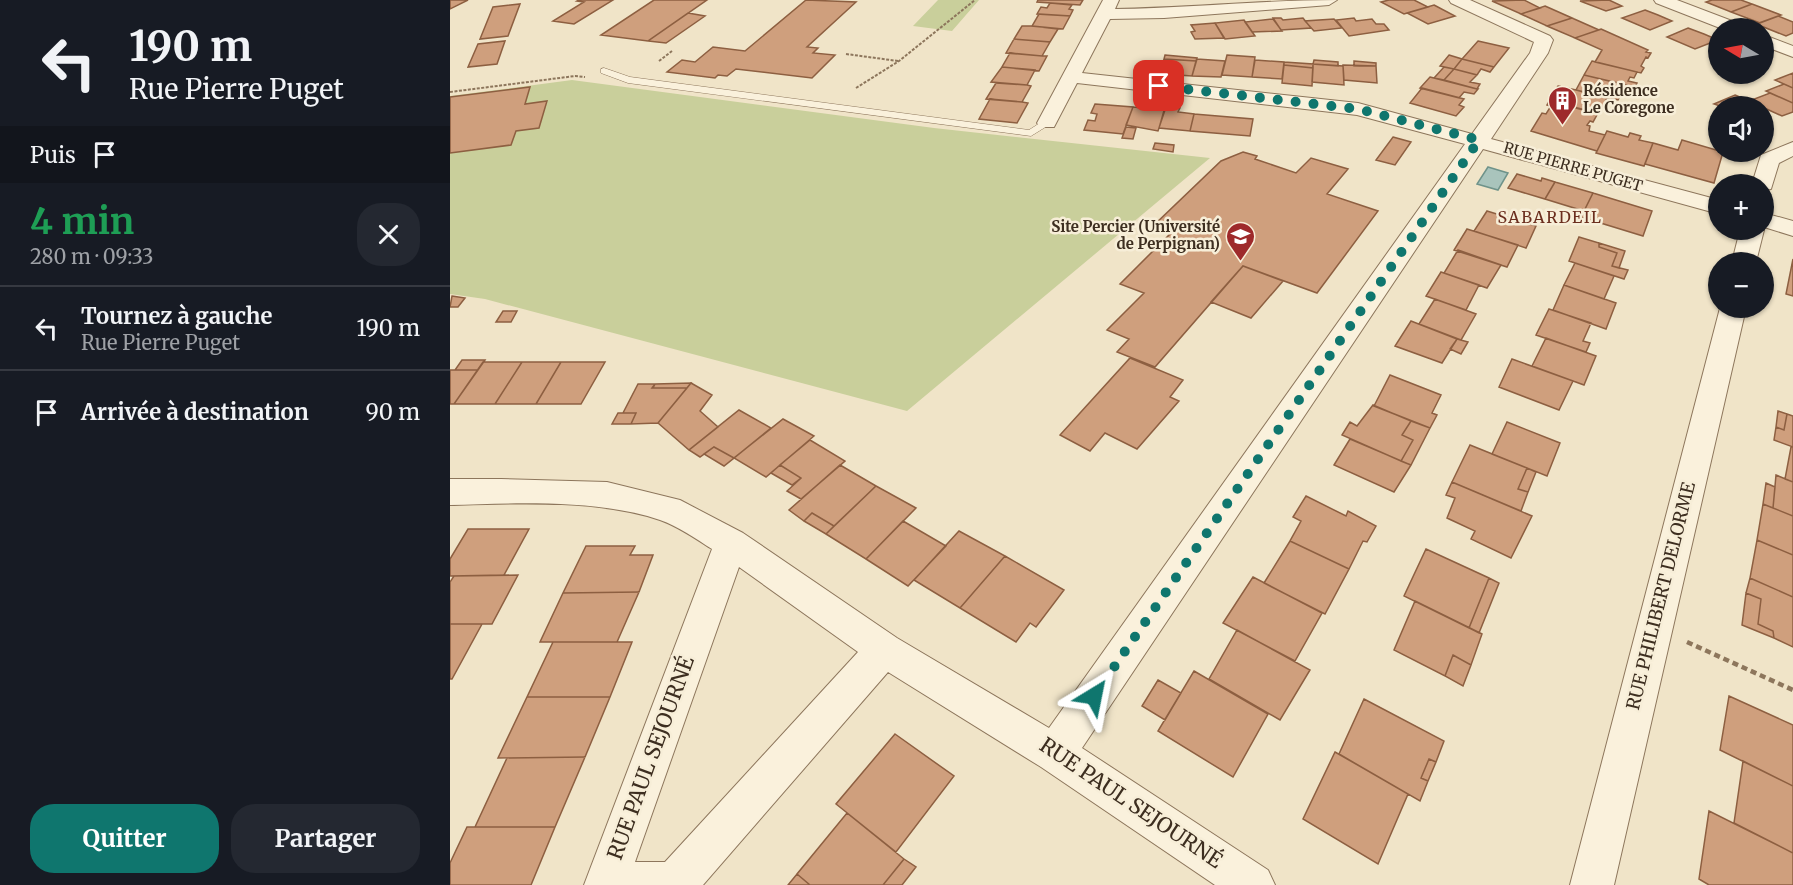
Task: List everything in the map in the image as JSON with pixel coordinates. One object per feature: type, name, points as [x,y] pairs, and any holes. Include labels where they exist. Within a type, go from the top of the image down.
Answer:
[{"type":"street","points":[[1047,123],[1108,7],[1164,13],[1329,0]]},
{"type":"street","points":[[1055,753],[1539,53],[1544,40],[1457,0]]},
{"type":"street","points":[[1662,0],[1708,18]]},
{"type":"street","points":[[1774,44],[1793,52]]},
{"type":"street","name":"RUE PIERRE PUGET","points":[[1071,77],[1358,109],[1708,204]]},
{"type":"street","points":[[1765,174],[1769,160],[1793,148]]},
{"type":"street","points":[[1774,223],[1793,229]]},
{"type":"street","name":"RUE PHILIBERT DELORME","points":[[1592,885],[1653,627],[1730,318]]},
{"type":"street","name":"RUE PAUL SEJOURNÉ","points":[[450,492],[501,490],[607,495],[669,509],[731,543],[884,650],[1055,753],[1253,885]]},
{"type":"street","name":"RUE PAUL SEJOURNÉ","points":[[731,543],[605,884],[675,884],[884,650]]},
{"type":"lane","points":[[604,71],[628,80],[1031,134],[1047,123]]},
{"type":"path","points":[[829,108],[838,98],[899,61],[975,0]]},
{"type":"path","points":[[450,92],[574,76],[628,80],[672,51]]},
{"type":"path","points":[[846,54],[899,61]]},
{"type":"path","points":[[1653,627],[1793,690]]},
{"type":"green space","points":[[938,0],[979,0],[952,31],[913,26]]},
{"type":"green space","points":[[572,80],[934,128],[1210,158],[907,411],[485,299],[450,294],[450,96]]},
{"type":"water","points":[[1488,167],[1508,173],[1498,190],[1477,184]]},
{"type":"building","points":[[450,0],[468,0],[450,9]]},
{"type":"building","points":[[613,0],[574,24],[553,21],[584,2],[577,1]]},
{"type":"building","points":[[654,0],[707,0],[648,41],[601,35]]},
{"type":"building","points":[[806,0],[856,2],[807,47],[818,48],[813,53],[835,55],[812,78],[736,69],[727,76],[718,75],[715,78],[667,72],[682,60],[695,62],[713,47],[745,51]]},
{"type":"building","points":[[1038,0],[1083,0],[1080,5],[1037,2]]},
{"type":"building","points":[[1414,0],[1428,7],[1404,14],[1381,2]]},
{"type":"building","points":[[1524,0],[1540,8],[1521,14],[1492,1]]},
{"type":"building","points":[[1609,0],[1622,6],[1606,11],[1580,1]]},
{"type":"building","points":[[1741,0],[1752,4],[1731,12],[1706,2]]},
{"type":"building","points":[[1050,3],[1072,5],[1069,9],[1073,10],[1070,16],[1037,14],[1041,7],[1047,8]]},
{"type":"building","points":[[520,4],[508,36],[480,39],[493,7]]},
{"type":"building","points":[[1752,4],[1781,15],[1773,18],[1747,18],[1731,12]]},
{"type":"building","points":[[1434,5],[1455,16],[1428,24],[1407,13]]},
{"type":"building","points":[[1545,6],[1572,18],[1547,26],[1521,14]]},
{"type":"building","points":[[1645,10],[1672,21],[1650,30],[1622,18]]},
{"type":"building","points":[[688,13],[705,16],[666,43],[648,41]]},
{"type":"building","points":[[1039,14],[1070,16],[1063,29],[1032,26]]},
{"type":"building","points":[[1778,16],[1793,22],[1793,33],[1786,36],[1774,31],[1772,18]]},
{"type":"building","points":[[1273,18],[1283,20],[1303,18],[1311,28],[1281,30]]},
{"type":"building","points":[[1354,18],[1356,21],[1372,19],[1376,24],[1384,24],[1389,30],[1349,36],[1336,20]]},
{"type":"building","points":[[1572,18],[1599,30],[1575,38],[1547,26]]},
{"type":"building","points":[[1273,19],[1282,31],[1252,32],[1245,22]]},
{"type":"building","points":[[1334,19],[1342,28],[1314,31],[1305,21]]},
{"type":"building","points":[[1244,20],[1255,36],[1225,39],[1215,23]]},
{"type":"building","points":[[1215,23],[1224,38],[1195,39],[1191,32],[1195,31],[1191,25]]},
{"type":"building","points":[[1022,26],[1058,29],[1050,42],[1014,39]]},
{"type":"building","points":[[1688,28],[1708,36],[1708,44],[1695,49],[1667,37]]},
{"type":"building","points":[[1601,29],[1651,53],[1641,66],[1644,68],[1641,73],[1595,62],[1602,50],[1575,38]]},
{"type":"building","points":[[1014,39],[1050,42],[1042,56],[1006,53]]},
{"type":"building","points":[[505,41],[497,64],[468,67],[478,44]]},
{"type":"building","points":[[1478,41],[1509,48],[1494,67],[1462,59]]},
{"type":"building","points":[[1010,53],[1047,56],[1039,71],[1002,67]]},
{"type":"building","points":[[1165,55],[1197,58],[1196,61],[1164,59]]},
{"type":"building","points":[[1227,55],[1255,57],[1252,77],[1222,75]]},
{"type":"building","points":[[1449,55],[1462,59],[1454,69],[1440,66]]},
{"type":"building","points":[[1164,59],[1196,61],[1192,76],[1178,75],[1180,70],[1161,69]]},
{"type":"building","points":[[1197,59],[1225,61],[1221,77],[1192,76]]},
{"type":"building","points":[[1462,59],[1494,67],[1490,72],[1481,69],[1477,75],[1454,69]]},
{"type":"building","points":[[1255,60],[1284,62],[1282,79],[1252,77]]},
{"type":"building","points":[[1314,60],[1338,62],[1338,66],[1313,64]]},
{"type":"building","points":[[1354,61],[1376,63],[1376,66],[1354,66]]},
{"type":"building","points":[[1592,61],[1637,72],[1634,78],[1630,77],[1628,81],[1637,83],[1635,87],[1584,75]]},
{"type":"building","points":[[1284,62],[1313,64],[1313,68],[1284,65]]},
{"type":"building","points":[[1313,64],[1343,66],[1344,85],[1312,82]]},
{"type":"building","points":[[1284,65],[1313,68],[1312,86],[1282,83]]},
{"type":"building","points":[[1343,65],[1376,66],[1377,83],[1344,80]]},
{"type":"building","points":[[1002,67],[1035,70],[1027,85],[991,82]]},
{"type":"building","points":[[1444,67],[1454,69],[1444,80],[1434,78]]},
{"type":"building","points":[[1454,69],[1477,75],[1470,82],[1480,84],[1477,89],[1444,80]]},
{"type":"building","points":[[1793,73],[1793,88],[1775,80]]},
{"type":"building","points":[[1584,75],[1626,85],[1618,100],[1576,90]]},
{"type":"building","points":[[1430,77],[1478,89],[1474,94],[1464,92],[1459,98],[1420,88]]},
{"type":"building","points":[[996,83],[1031,86],[1022,102],[986,99]]},
{"type":"building","points":[[1784,84],[1793,88],[1793,103],[1766,91]]},
{"type":"building","points":[[1558,86],[1607,98],[1599,114],[1549,101]]},
{"type":"building","points":[[530,87],[525,104],[547,101],[539,128],[516,131],[511,145],[450,153],[450,97]]},
{"type":"building","points":[[1422,88],[1464,99],[1459,105],[1464,107],[1456,116],[1410,103]]},
{"type":"building","points":[[1770,93],[1793,103],[1793,112],[1782,116],[1774,112],[1774,96],[1762,96]]},
{"type":"building","points":[[990,99],[1028,103],[1017,123],[979,119]]},
{"type":"building","name":"Résidence Le Coregone","points":[[1549,101],[1598,113],[1593,122],[1590,121],[1587,125],[1590,126],[1589,131],[1605,135],[1597,151],[1531,131],[1542,113],[1546,114],[1551,106],[1547,105]]},
{"type":"building","points":[[1095,104],[1133,107],[1123,134],[1084,130],[1088,120],[1095,121],[1097,114],[1091,113]]},
{"type":"building","points":[[1133,107],[1165,110],[1158,131],[1126,125]]},
{"type":"building","points":[[1165,107],[1180,108],[1178,112],[1194,114],[1190,131],[1159,128]]},
{"type":"building","points":[[1194,114],[1253,119],[1250,136],[1190,131]]},
{"type":"building","points":[[1126,127],[1136,128],[1133,139],[1122,138]]},
{"type":"building","points":[[1607,131],[1628,137],[1630,133],[1641,136],[1639,140],[1653,143],[1644,166],[1596,153]]},
{"type":"building","points":[[1393,137],[1411,142],[1395,165],[1376,160]]},
{"type":"building","points":[[1682,140],[1708,148],[1708,162],[1720,162],[1717,174],[1708,174],[1708,181],[1645,164],[1653,143],[1678,150]]},
{"type":"building","points":[[1155,143],[1174,145],[1173,152],[1153,149]]},
{"type":"building","points":[[1243,152],[1257,156],[1255,159],[1296,173],[1311,158],[1348,169],[1327,194],[1378,211],[1317,293],[1243,266],[1155,367],[1117,352],[1129,339],[1107,330],[1144,293],[1120,284],[1170,234],[1151,228],[1221,161]]},
{"type":"building","points":[[1517,174],[1541,181],[1542,178],[1555,182],[1545,199],[1508,188]]},
{"type":"building","points":[[1555,182],[1593,193],[1584,211],[1545,199]]},
{"type":"building","points":[[1593,193],[1652,211],[1643,236],[1581,217]]},
{"type":"building","points":[[1487,211],[1536,226],[1526,248],[1474,231]]},
{"type":"building","points":[[1467,229],[1518,245],[1507,267],[1454,250]]},
{"type":"building","points":[[1579,237],[1599,243],[1599,247],[1617,253],[1612,266],[1628,270],[1624,279],[1569,261]]},
{"type":"building","points":[[1599,243],[1625,251],[1619,268],[1612,266],[1617,253],[1599,247]]},
{"type":"building","points":[[1458,250],[1501,265],[1487,288],[1444,273]]},
{"type":"building","points":[[1793,259],[1793,296],[1786,294]]},
{"type":"building","points":[[1575,263],[1614,276],[1604,299],[1564,285]]},
{"type":"building","points":[[1243,266],[1283,281],[1251,318],[1211,302]]},
{"type":"building","points":[[1441,272],[1479,285],[1466,310],[1426,296]]},
{"type":"building","points":[[1564,285],[1616,303],[1606,329],[1553,310]]},
{"type":"building","points":[[452,296],[465,298],[458,307],[450,307]]},
{"type":"building","points":[[1435,299],[1476,314],[1461,340],[1419,324]]},
{"type":"building","points":[[1549,309],[1591,323],[1583,341],[1590,343],[1586,352],[1536,335]]},
{"type":"building","points":[[503,311],[517,311],[511,322],[496,322]]},
{"type":"building","points":[[1411,321],[1457,339],[1442,363],[1395,346]]},
{"type":"building","points":[[1546,338],[1596,356],[1584,385],[1532,366]]},
{"type":"building","points":[[1457,339],[1468,342],[1461,354],[1450,349]]},
{"type":"building","points":[[1130,358],[1183,380],[1170,397],[1179,401],[1137,449],[1105,433],[1090,451],[1060,435]]},
{"type":"building","points":[[1512,359],[1573,381],[1559,410],[1499,387]]},
{"type":"building","points":[[462,360],[485,360],[478,370],[455,370]]},
{"type":"building","points":[[483,362],[522,362],[495,404],[454,404]]},
{"type":"building","points":[[522,362],[561,362],[536,404],[495,404]]},
{"type":"building","points":[[561,362],[605,362],[581,404],[536,404]]},
{"type":"building","points":[[450,370],[478,370],[454,404],[450,404]]},
{"type":"building","points":[[1390,375],[1441,395],[1432,413],[1437,415],[1430,428],[1374,406]]},
{"type":"building","points":[[691,383],[687,388],[652,388],[655,384]]},
{"type":"building","points":[[691,383],[712,395],[700,411],[718,427],[689,450],[658,423]]},
{"type":"building","points":[[638,384],[655,384],[653,388],[687,388],[658,423],[631,424],[636,413],[623,413]]},
{"type":"building","points":[[1373,405],[1411,421],[1402,435],[1413,440],[1401,461],[1342,435],[1350,422],[1357,426]]},
{"type":"building","points":[[739,410],[771,428],[734,458],[714,447],[700,457],[689,450]]},
{"type":"building","points":[[1778,411],[1787,414],[1784,430],[1776,427]]},
{"type":"building","points":[[618,413],[636,413],[631,424],[612,424]]},
{"type":"building","points":[[1787,414],[1793,416],[1793,447],[1774,440],[1776,427],[1784,430]]},
{"type":"building","points":[[783,419],[814,436],[766,477],[734,458]]},
{"type":"building","points":[[1411,421],[1430,428],[1411,465],[1401,461],[1413,440],[1402,435]]},
{"type":"building","points":[[1507,422],[1560,443],[1547,476],[1492,454]]},
{"type":"building","points":[[1350,439],[1411,465],[1394,492],[1334,465]]},
{"type":"building","points":[[810,440],[845,461],[801,499],[787,491],[801,478],[780,465]]},
{"type":"building","points":[[1470,445],[1527,468],[1518,489],[1528,492],[1521,511],[1452,482]]},
{"type":"building","points":[[714,447],[734,458],[724,466],[704,454]]},
{"type":"building","points":[[1791,447],[1793,447],[1793,482],[1785,479]]},
{"type":"building","points":[[780,465],[801,478],[792,485],[771,473]]},
{"type":"building","points":[[840,465],[876,486],[834,526],[812,513],[804,521],[789,510]]},
{"type":"building","points":[[1527,468],[1536,472],[1528,492],[1518,489]]},
{"type":"building","points":[[1776,475],[1793,482],[1793,516],[1773,508]]},
{"type":"building","points":[[1452,482],[1532,516],[1511,558],[1471,539],[1475,531],[1447,518],[1455,498],[1446,495]]},
{"type":"building","points":[[1766,483],[1775,487],[1773,508],[1763,504]]},
{"type":"building","points":[[876,486],[916,508],[866,559],[826,534]]},
{"type":"building","points":[[1306,496],[1346,516],[1348,511],[1376,526],[1367,542],[1363,541],[1349,569],[1290,541],[1301,521],[1293,517]]},
{"type":"building","points":[[1763,504],[1793,516],[1793,555],[1757,540]]},
{"type":"building","points":[[812,513],[834,526],[826,534],[804,521]]},
{"type":"building","points":[[903,521],[946,546],[908,586],[866,559]]},
{"type":"building","points":[[468,529],[529,529],[504,575],[450,576],[450,559]]},
{"type":"building","points":[[959,531],[1005,556],[960,608],[914,580]]},
{"type":"building","points":[[1757,540],[1793,555],[1793,597],[1750,578]]},
{"type":"building","points":[[1290,541],[1349,569],[1325,614],[1264,583]]},
{"type":"building","points":[[586,546],[635,546],[630,555],[653,555],[639,592],[563,593]]},
{"type":"building","points":[[1426,549],[1489,578],[1469,628],[1404,596]]},
{"type":"building","points":[[1005,556],[1064,590],[1036,627],[1030,623],[1016,642],[960,608]]},
{"type":"building","points":[[518,575],[492,624],[450,624],[450,582],[454,576]]},
{"type":"building","points":[[1253,577],[1322,613],[1295,661],[1223,623]]},
{"type":"building","points":[[1489,578],[1499,583],[1479,633],[1469,628]]},
{"type":"building","points":[[1750,578],[1793,597],[1793,647],[1774,638],[1773,631],[1758,624],[1761,599],[1746,593]]},
{"type":"building","points":[[639,592],[617,642],[540,642],[563,593]]},
{"type":"building","points":[[1746,593],[1761,599],[1758,624],[1773,631],[1774,638],[1742,625]]},
{"type":"building","points":[[1415,601],[1482,634],[1471,665],[1453,655],[1445,676],[1394,650]]},
{"type":"building","points":[[450,624],[482,624],[452,679],[450,679]]},
{"type":"building","points":[[1237,630],[1310,670],[1280,720],[1209,679]]},
{"type":"building","points":[[553,642],[632,642],[610,697],[527,697]]},
{"type":"building","points":[[1453,655],[1471,665],[1463,686],[1445,676]]},
{"type":"building","points":[[1194,671],[1268,714],[1233,777],[1158,731]]},
{"type":"building","points":[[1158,680],[1181,693],[1165,720],[1142,706]]},
{"type":"building","points":[[1729,696],[1793,725],[1793,786],[1720,750]]},
{"type":"building","points":[[527,697],[610,697],[585,757],[498,758]]},
{"type":"building","points":[[1364,699],[1444,741],[1436,762],[1429,759],[1421,778],[1428,781],[1420,801],[1339,754]]},
{"type":"building","points":[[895,734],[954,776],[896,852],[836,804]]},
{"type":"building","points":[[1335,752],[1408,794],[1378,864],[1303,819]]},
{"type":"building","points":[[585,757],[555,827],[475,827],[507,758]]},
{"type":"building","points":[[1429,759],[1436,762],[1428,781],[1421,778]]},
{"type":"building","points":[[1743,761],[1793,786],[1793,853],[1734,823]]},
{"type":"building","points":[[1709,811],[1793,853],[1793,885],[1709,885],[1699,879]]},
{"type":"building","points":[[847,813],[904,859],[883,885],[810,885],[797,874]]},
{"type":"building","points":[[467,827],[555,827],[531,885],[450,885],[450,863]]},
{"type":"building","points":[[904,859],[916,867],[902,885],[883,885]]},
{"type":"building","points":[[797,874],[810,885],[788,885]]},
{"type":"place","name":"Résidence Le Coregone","points":[[1562,126]]},
{"type":"place","name":"Site Percier (Université de Perpignan)","points":[[1241,262]]},
{"type":"district","name":"SABARDEIL","points":[[1550,217]]},
{"type":"route","points":[[1094,696],[1479,140],[1358,109],[1159,86]]}]
